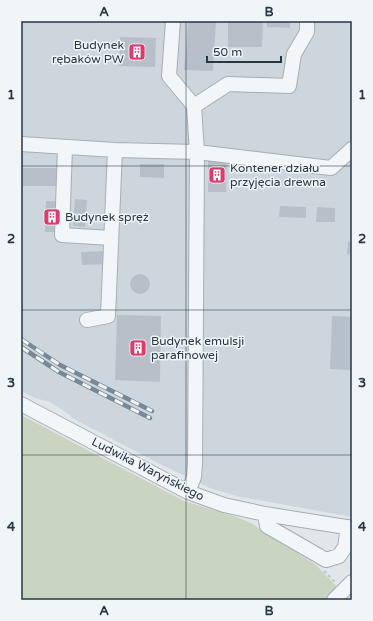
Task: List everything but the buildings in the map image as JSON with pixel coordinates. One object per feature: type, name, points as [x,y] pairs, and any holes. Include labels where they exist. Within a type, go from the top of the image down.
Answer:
[{"type":"street","points":[[173,21],[170,76],[194,106],[197,152],[195,464],[194,477],[188,492]]},
{"type":"street","points":[[194,106],[228,84],[289,86],[294,54],[307,32],[308,21]]},
{"type":"street","points":[[21,144],[115,150],[197,152],[331,168],[352,149]]},
{"type":"street","points":[[65,147],[62,235],[111,238]]},
{"type":"street","points":[[87,320],[108,316],[115,150]]},
{"type":"street","name":"Ludwika Waryńskiego","points":[[21,404],[188,492],[224,505],[265,514],[350,528]]},
{"type":"street","points":[[265,514],[267,526],[326,560],[339,556],[345,547],[350,528]]},
{"type":"street","points":[[334,600],[352,582]]},
{"type":"shaded area","points":[[21,21],[352,21],[352,517],[241,497],[212,489],[160,464],[72,418],[70,415],[50,402],[35,398],[21,391]]},
{"type":"green space","points":[[21,415],[184,501],[251,523],[316,565],[337,588],[325,600],[21,600]]},
{"type":"railway","points":[[21,339],[60,365],[152,411]]},
{"type":"railway","points":[[21,347],[59,372],[150,418]]},
{"type":"place","name":"Budynek rębaków PW","points":[[137,52]]},
{"type":"place","name":"Kontener działu przyjęcia drewna","points":[[217,175]]},
{"type":"place","name":"Budynek spręż","points":[[52,217]]},
{"type":"place","name":"Budynek emulsji parafinowej","points":[[138,348]]}]
